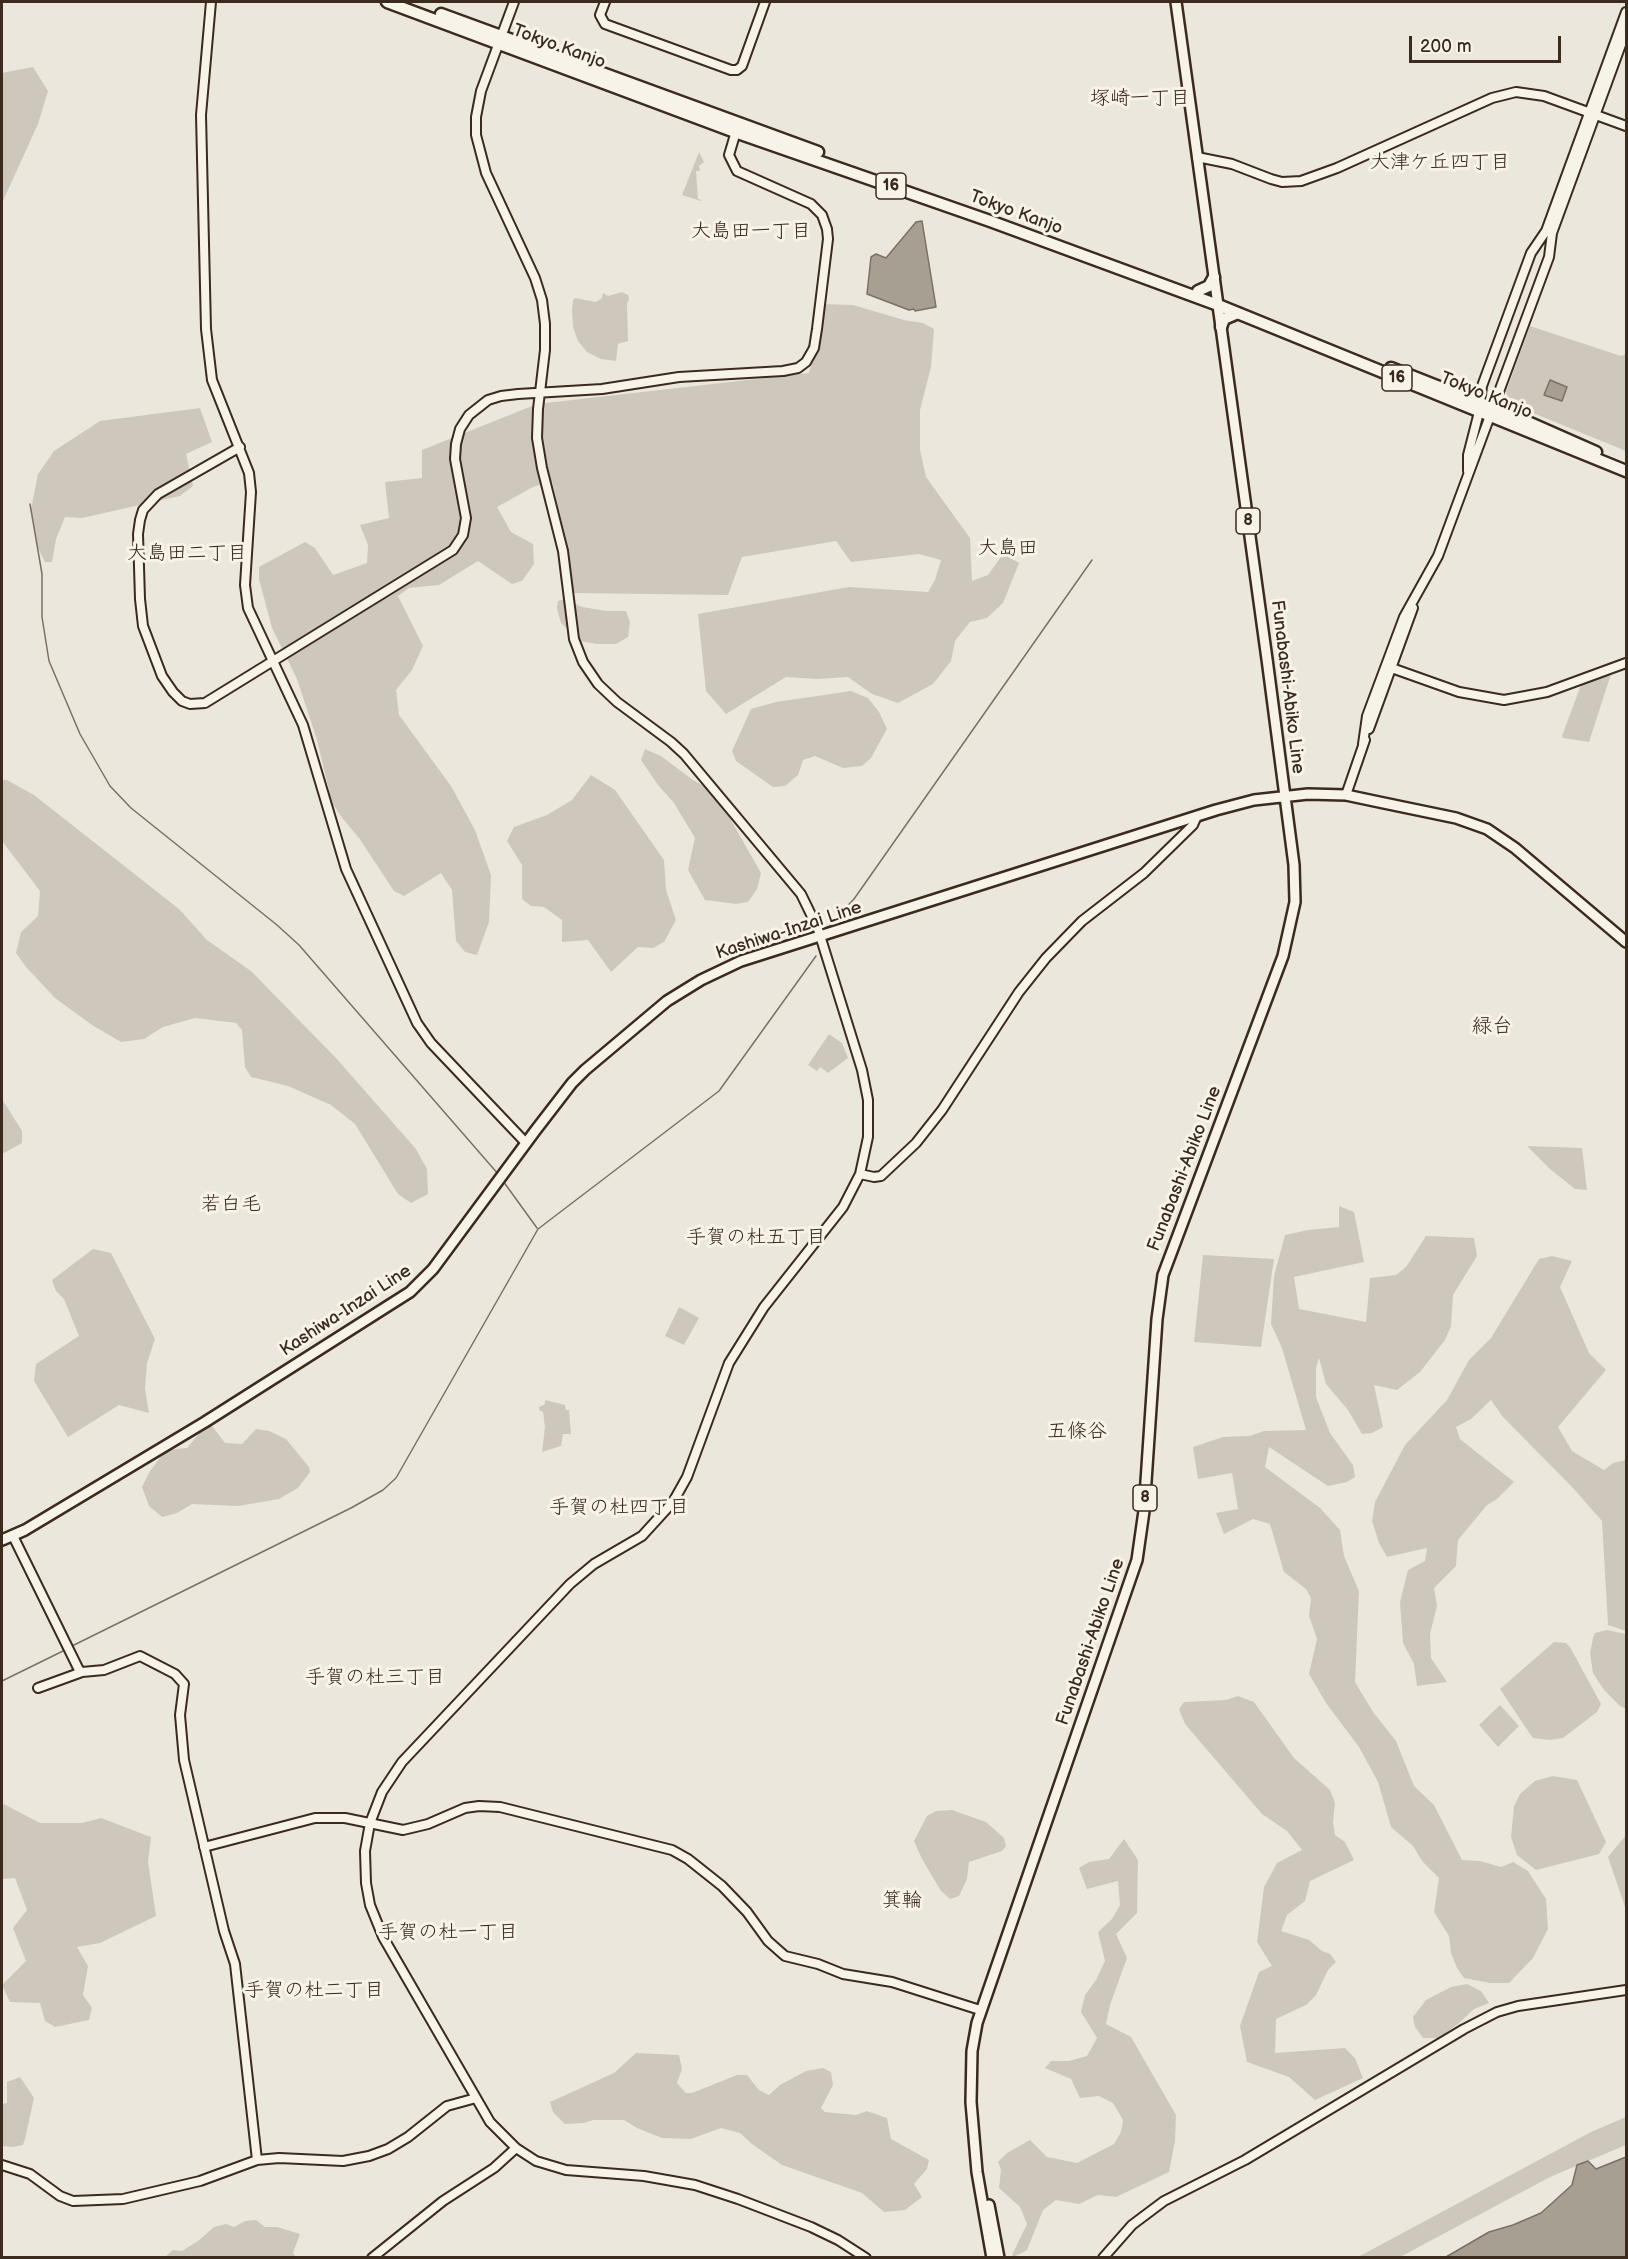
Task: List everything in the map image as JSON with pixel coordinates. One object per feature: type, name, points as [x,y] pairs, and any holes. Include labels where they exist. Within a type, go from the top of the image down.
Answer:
[{"type":"highway","name":"Tokyo Kanjo","points":[[387,2],[500,38]]},
{"type":"highway","name":"Tokyo Kanjo","points":[[406,2],[737,128],[1218,301],[1626,465]]},
{"type":"highway","name":"Tokyo Kanjo","points":[[737,128],[1198,291],[1238,313],[1486,409],[1626,471]]},
{"type":"highway","points":[[1198,291],[1209,286],[1214,277]]},
{"type":"highway","points":[[1221,327],[1224,319],[1238,313]]},
{"type":"main road","name":"8","points":[[1176,2],[1197,157]]},
{"type":"main road","name":"Funabashi-Abiko Line","points":[[999,2258],[976,2144],[971,2102],[971,2058],[980,2010],[1137,1560],[1143,1522],[1157,1319],[1163,1275],[1280,964],[1292,924],[1295,887],[1267,658],[1197,157]]},
{"type":"main road","name":"Kashiwa-Inzai Line","points":[[2,1540],[13,1536],[205,1422],[415,1288],[433,1269],[572,1083],[667,1001],[727,967],[1244,802],[1308,794],[1346,795],[1456,818],[1495,833],[1626,942]]},
{"type":"main road","name":"Funabashi-Abiko Line","points":[[976,2144],[977,2172],[992,2258]]},
{"type":"street","points":[[211,2],[201,116],[206,329],[212,380],[249,473],[251,492],[246,597],[252,620],[303,725],[346,869],[417,1023],[431,1043],[526,1143]]},
{"type":"street","points":[[514,2],[481,91],[476,117],[476,135],[486,173],[539,290],[545,317],[546,336],[537,425],[538,450],[563,551],[574,639],[589,672],[608,694],[671,742],[698,768],[794,884],[807,905],[820,937],[867,1092],[868,1137],[860,1174],[834,1219],[764,1307],[739,1345],[719,1386],[687,1477],[674,1502],[642,1536],[584,1572],[402,1762],[382,1792],[370,1822],[364,1866],[366,1883],[374,1915],[383,1937],[490,2122],[516,2148],[536,2161],[566,2170],[644,2176],[687,2183],[716,2192],[811,2227],[867,2258]]},
{"type":"street","points":[[605,2],[600,15],[605,24],[731,70],[738,70],[742,66],[765,2]]},
{"type":"street","points":[[1346,795],[1389,667],[1416,598],[1438,556],[1467,478],[1486,409],[1549,257],[1552,233],[1626,12]]},
{"type":"street","points":[[1486,409],[1482,386],[1531,253],[1546,231],[1626,31]]},
{"type":"street","points":[[1197,157],[1232,164],[1282,182],[1301,181],[1337,168],[1500,95],[1530,92],[1626,126]]},
{"type":"street","points":[[240,447],[158,494],[143,510],[138,534],[141,616],[148,642],[162,676],[173,692],[182,701],[190,704],[205,703],[453,550],[463,535],[466,518],[454,459],[456,444],[460,429],[470,415],[488,400],[501,396],[602,389],[679,377],[783,371],[798,368],[810,358],[817,329],[828,239],[827,229],[822,215],[811,204],[736,171],[729,155],[737,128]]},
{"type":"street","points":[[1389,667],[1465,694],[1504,700],[1547,692],[1626,663]]},
{"type":"street","points":[[860,1174],[881,1176],[916,1143],[942,1110],[1019,992],[1046,958],[1082,921],[1144,873],[1193,825],[1197,816]]},
{"type":"street","points":[[13,1536],[82,1672]]},
{"type":"street","points":[[38,1688],[82,1672],[111,1668],[140,1656],[158,1664],[182,1680],[184,1690],[180,1715],[184,1760],[235,1964],[257,2160]]},
{"type":"street","points":[[204,1847],[315,1818],[345,1818],[392,1828],[415,1828],[465,1808],[491,1806],[672,1850],[688,1859],[722,1886],[747,1912],[768,1941],[785,1956],[818,1964],[843,1974],[892,1982],[980,2010]]},
{"type":"street","points":[[1103,2258],[1132,2225],[1164,2200],[1253,2155],[1464,2029],[1497,2012],[1518,2006],[1626,1990]]},
{"type":"street","points":[[2,2165],[30,2174],[60,2196],[73,2201],[103,2201],[171,2189],[257,2160],[279,2158],[343,2160],[369,2156],[388,2149],[408,2137],[447,2106],[476,2098]]},
{"type":"street","points":[[372,2258],[443,2201],[494,2168],[516,2148]]},
{"type":"shaded area","points":[[33,67],[48,91],[38,124],[2,203],[2,73]]},
{"type":"shaded area","points":[[699,152],[704,162],[699,166],[700,171],[696,171],[698,199],[701,201],[682,195]]},
{"type":"shaded area","points":[[922,221],[936,307],[909,310],[867,294],[871,257],[876,254],[886,258],[916,222]]},
{"type":"shaded area","points":[[622,292],[628,295],[629,299],[627,304],[628,341],[618,344],[616,361],[601,359],[587,352],[578,341],[573,327],[573,300],[575,298],[596,302],[602,298],[603,293],[608,296]]},
{"type":"shaded area","points":[[823,304],[853,305],[904,320],[923,323],[934,329],[931,367],[920,410],[920,450],[926,477],[970,538],[972,581],[988,575],[1003,554],[1019,563],[1003,603],[987,618],[970,622],[955,641],[951,661],[933,684],[898,703],[872,694],[848,677],[817,679],[786,677],[726,714],[706,691],[698,614],[849,587],[928,592],[935,580],[941,560],[919,554],[851,562],[836,541],[742,557],[728,595],[573,593],[568,548],[552,481],[533,487],[497,507],[511,532],[533,544],[534,564],[522,581],[512,584],[478,561],[439,585],[409,588],[398,596],[423,646],[412,670],[396,690],[399,715],[451,786],[475,830],[491,875],[489,922],[477,955],[465,952],[456,941],[452,890],[441,873],[404,896],[394,891],[359,838],[332,803],[317,740],[297,679],[272,628],[259,579],[259,567],[305,542],[315,548],[333,575],[367,563],[368,545],[360,525],[389,518],[385,482],[422,478],[422,450],[537,404],[809,373],[817,344]]},
{"type":"shaded area","points":[[1530,326],[1621,356],[1626,354],[1626,451],[1511,404],[1506,392]]},
{"type":"shaded area","points":[[1550,380],[1567,387],[1562,401],[1544,395]]},
{"type":"shaded area","points":[[200,408],[212,442],[186,454],[193,486],[180,496],[82,518],[65,517],[56,539],[52,562],[45,562],[37,546],[31,509],[38,474],[54,451],[100,421]]},
{"type":"shaded area","points":[[565,599],[582,607],[626,611],[630,622],[628,637],[616,644],[580,641],[561,623],[557,609],[558,601]]},
{"type":"shaded area","points":[[1611,674],[1589,742],[1563,738],[1581,685]]},
{"type":"shaded area","points":[[851,691],[868,698],[879,712],[887,729],[871,758],[862,766],[843,768],[815,756],[803,760],[798,775],[785,786],[773,787],[736,761],[732,751],[751,709],[776,702]]},
{"type":"shaded area","points":[[645,749],[661,756],[693,780],[715,792],[761,873],[757,889],[748,902],[736,904],[705,900],[688,870],[695,838],[674,803],[641,760]]},
{"type":"shaded area","points":[[591,775],[615,790],[664,860],[666,890],[676,920],[664,942],[653,948],[638,947],[611,972],[588,940],[562,942],[562,920],[544,907],[531,906],[522,899],[522,865],[507,841],[514,827],[547,815],[572,800]]},
{"type":"shaded area","points":[[2,780],[7,780],[34,795],[179,909],[207,940],[251,971],[336,1058],[416,1149],[427,1169],[428,1194],[411,1203],[398,1194],[355,1124],[331,1105],[288,1086],[251,1077],[245,1067],[242,1030],[236,1023],[195,1018],[163,1027],[144,1039],[121,1042],[92,1025],[55,998],[16,953],[21,932],[38,916],[40,891],[2,841]]},
{"type":"shaded area","points":[[829,1034],[842,1043],[848,1058],[828,1073],[820,1067],[817,1071],[808,1065]]},
{"type":"shaded area","points":[[2,1099],[22,1131],[22,1143],[2,1154]]},
{"type":"shaded area","points":[[1527,1146],[1582,1148],[1587,1190],[1575,1189]]},
{"type":"shaded area","points":[[1339,1206],[1354,1212],[1364,1262],[1294,1277],[1299,1309],[1366,1322],[1370,1278],[1396,1275],[1406,1267],[1426,1236],[1474,1238],[1477,1256],[1453,1295],[1451,1326],[1445,1340],[1420,1372],[1397,1390],[1374,1385],[1383,1427],[1372,1433],[1362,1434],[1348,1410],[1326,1384],[1319,1358],[1316,1368],[1316,1397],[1330,1433],[1353,1465],[1355,1477],[1347,1482],[1328,1486],[1269,1447],[1265,1467],[1320,1508],[1340,1530],[1344,1556],[1359,1591],[1355,1682],[1373,1712],[1396,1741],[1414,1786],[1434,1805],[1462,1860],[1480,1861],[1501,1867],[1513,1862],[1528,1871],[1546,1899],[1548,1929],[1533,1958],[1509,1983],[1490,1983],[1464,1978],[1457,1968],[1451,1953],[1449,1936],[1434,1912],[1439,1878],[1422,1861],[1413,1846],[1391,1827],[1378,1782],[1359,1747],[1326,1703],[1309,1674],[1317,1639],[1309,1616],[1311,1598],[1306,1589],[1284,1572],[1270,1524],[1253,1519],[1224,1534],[1216,1513],[1238,1509],[1232,1473],[1198,1479],[1193,1447],[1223,1437],[1250,1436],[1264,1431],[1306,1430],[1282,1348],[1271,1324],[1274,1276],[1285,1235],[1339,1227]]},
{"type":"shaded area","points":[[93,1249],[111,1253],[155,1339],[147,1363],[145,1389],[149,1413],[119,1405],[68,1437],[34,1381],[36,1364],[79,1336],[64,1299],[56,1291],[52,1280]]},
{"type":"shaded area","points":[[1203,1255],[1274,1259],[1261,1347],[1194,1342]]},
{"type":"shaded area","points":[[1552,1256],[1572,1261],[1560,1287],[1589,1353],[1606,1370],[1558,1427],[1572,1451],[1604,1470],[1613,1463],[1626,1460],[1626,1631],[1608,1625],[1602,1521],[1503,1417],[1491,1400],[1471,1419],[1456,1427],[1460,1439],[1514,1482],[1497,1499],[1487,1505],[1458,1540],[1456,1566],[1434,1588],[1437,1606],[1430,1634],[1431,1658],[1447,1682],[1417,1686],[1414,1664],[1403,1643],[1400,1602],[1408,1570],[1425,1561],[1427,1548],[1387,1557],[1379,1543],[1372,1521],[1375,1502],[1405,1445],[1447,1400],[1469,1360],[1491,1338],[1539,1259]]},
{"type":"shaded area","points":[[679,1307],[699,1318],[684,1345],[665,1336]]},
{"type":"shaded area","points":[[545,1400],[565,1405],[566,1410],[569,1410],[571,1434],[563,1434],[561,1446],[542,1452],[545,1427],[543,1412],[539,1410],[539,1407],[545,1404]]},
{"type":"shaded area","points":[[209,1422],[225,1443],[242,1444],[256,1429],[269,1431],[286,1439],[309,1467],[310,1472],[298,1488],[279,1499],[238,1506],[192,1504],[177,1513],[162,1517],[149,1506],[142,1487],[150,1471],[166,1450],[187,1448]]},
{"type":"shaded area","points":[[1607,1630],[1626,1634],[1626,1709],[1604,1690],[1593,1673],[1590,1653],[1593,1638],[1595,1633]]},
{"type":"shaded area","points":[[1554,1642],[1566,1643],[1570,1647],[1601,1704],[1597,1712],[1563,1738],[1550,1740],[1533,1738],[1500,1689]]},
{"type":"shaded area","points":[[1238,1696],[1254,1702],[1294,1758],[1330,1790],[1335,1803],[1333,1822],[1335,1835],[1345,1842],[1354,1860],[1310,1881],[1305,1901],[1287,1915],[1281,1931],[1309,1940],[1322,1951],[1330,1954],[1336,1962],[1328,1970],[1316,1995],[1306,2005],[1276,2019],[1275,2053],[1345,2048],[1355,2058],[1363,2078],[1315,2100],[1289,2077],[1247,2062],[1240,2026],[1259,1972],[1272,1966],[1257,1942],[1264,1887],[1277,1863],[1302,1850],[1287,1831],[1262,1814],[1185,1724],[1179,1709],[1184,1702],[1226,1700]]},
{"type":"shaded area","points":[[1500,1705],[1519,1726],[1498,1747],[1479,1725]]},
{"type":"shaded area","points":[[1553,1776],[1577,1780],[1606,1842],[1599,1854],[1536,1870],[1517,1855],[1511,1837],[1514,1806],[1520,1794],[1535,1781]]},
{"type":"shaded area","points":[[2,1803],[40,1823],[82,1823],[101,1818],[151,1837],[148,1862],[156,1916],[100,1943],[77,1947],[88,1966],[83,1995],[92,2008],[89,2020],[55,2027],[45,2021],[40,2003],[10,2002],[2,1985],[26,1961],[13,1928],[27,1910],[15,1878],[2,1879]]},
{"type":"shaded area","points":[[952,1810],[986,1822],[1004,1838],[1006,1846],[1002,1851],[969,1862],[967,1879],[959,1896],[950,1899],[941,1891],[914,1841],[927,1816],[936,1811]]},
{"type":"shaded area","points":[[1626,1835],[1626,1910],[1608,1857]]},
{"type":"shaded area","points":[[1124,1839],[1138,1860],[1137,1913],[1116,1934],[1127,1958],[1110,2005],[1106,2024],[1131,2037],[1176,2115],[1175,2141],[1169,2172],[1116,2197],[1098,2195],[1079,2204],[1056,2200],[1043,2210],[1027,2250],[1014,2257],[1012,2255],[1027,2224],[1020,2207],[999,2188],[1001,2170],[998,2162],[1007,2153],[1030,2140],[1047,2157],[1077,2163],[1114,2144],[1121,2132],[1123,2120],[1113,2103],[1099,2096],[1080,2098],[1071,2079],[1045,2068],[1051,2061],[1069,2061],[1087,2056],[1097,2038],[1081,2012],[1085,1995],[1096,1980],[1105,1961],[1098,1932],[1112,1919],[1120,1905],[1118,1881],[1087,1889],[1079,1868],[1089,1862],[1109,1859]]},
{"type":"shaded area","points":[[1467,1984],[1481,1991],[1489,2003],[1474,2009],[1439,2038],[1423,2038],[1415,2027],[1413,2017],[1426,2000],[1451,1987]]},
{"type":"shaded area","points":[[636,2053],[679,2055],[682,2069],[677,2083],[686,2093],[692,2093],[737,2075],[747,2075],[759,2090],[769,2095],[780,2085],[806,2071],[823,2068],[831,2072],[833,2085],[821,2108],[825,2112],[856,2115],[867,2111],[887,2118],[891,2139],[929,2160],[927,2169],[914,2184],[922,2197],[905,2210],[884,2212],[862,2193],[782,2165],[740,2133],[721,2128],[691,2139],[662,2138],[624,2120],[593,2120],[565,2124],[553,2112],[550,2102],[614,2073]]},
{"type":"shaded area","points":[[20,2077],[34,2098],[25,2139],[23,2145],[2,2146],[2,2104],[7,2103],[7,2082]]},
{"type":"shaded area","points":[[1626,2117],[1626,2145],[1550,2177],[1400,2257],[1356,2258],[1591,2132]]},
{"type":"shaded area","points":[[1626,2157],[1626,2257],[1446,2257],[1489,2232],[1541,2213],[1572,2185],[1577,2165],[1588,2161],[1596,2169]]},
{"type":"shaded area","points":[[256,2220],[265,2227],[277,2227],[300,2234],[293,2253],[296,2257],[165,2257],[173,2250],[182,2251],[214,2227],[226,2224],[234,2227],[245,2221]]},
{"type":"waterway","points":[[30,504],[42,574],[42,617],[49,661],[80,734],[110,786],[131,808],[299,945],[499,1175]]},
{"type":"waterway","points":[[830,924],[854,899],[1092,560]]},
{"type":"waterway","points":[[72,1646],[351,1508],[383,1490],[396,1478],[538,1229],[719,1091],[816,956]]},
{"type":"waterway","points":[[503,1181],[537,1228]]},
{"type":"waterway","points":[[2,1681],[65,1650]]},
{"type":"district","name":"塚崎一丁目","points":[[1140,99]]},
{"type":"district","name":"大津ケ丘四丁目","points":[[1440,163]]},
{"type":"district","name":"大島田一丁目","points":[[751,232]]},
{"type":"district","name":"大島田","points":[[1008,549]]},
{"type":"district","name":"大島田二丁目","points":[[187,554]]},
{"type":"district","name":"緑台","points":[[1492,1027]]},
{"type":"district","name":"若白毛","points":[[231,1205]]},
{"type":"district","name":"手賀の杜五丁目","points":[[756,1238]]},
{"type":"district","name":"五條谷","points":[[1077,1432]]},
{"type":"district","name":"手賀の杜四丁目","points":[[619,1508]]},
{"type":"district","name":"手賀の杜三丁目","points":[[375,1678]]},
{"type":"district","name":"箕輪","points":[[902,1901]]},
{"type":"district","name":"手賀の杜一丁目","points":[[448,1933]]},
{"type":"district","name":"手賀の杜二丁目","points":[[314,1991]]}]
